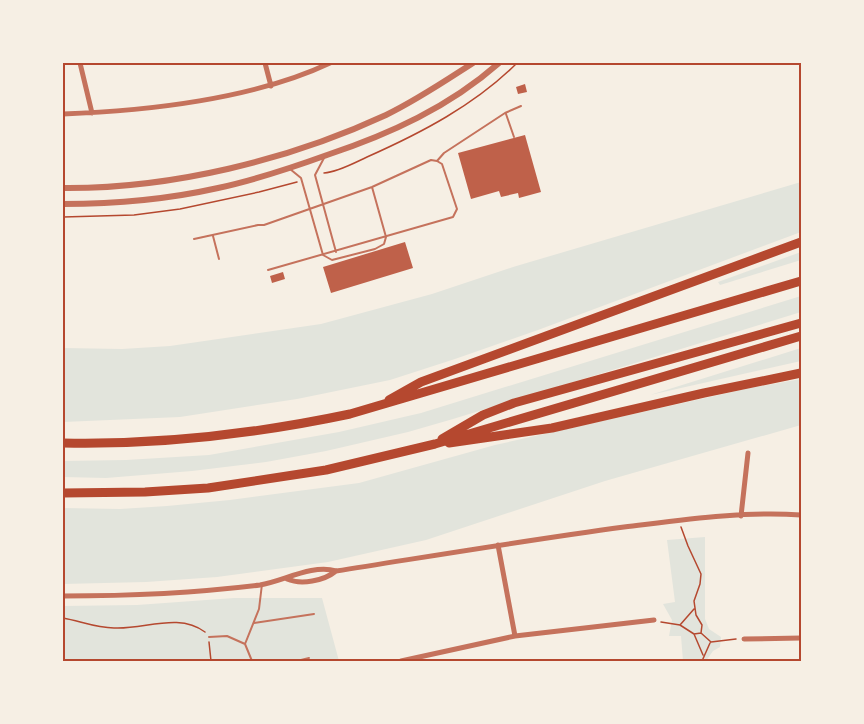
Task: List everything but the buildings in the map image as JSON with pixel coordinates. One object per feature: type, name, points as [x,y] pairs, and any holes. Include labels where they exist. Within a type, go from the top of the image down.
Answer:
[{"type":"highway","points":[[383,405],[421,382],[801,242]]},
{"type":"highway","points":[[63,442],[145,441],[216,436],[317,421],[383,405],[801,281]]},
{"type":"highway","points":[[435,444],[468,422],[506,406],[801,323]]},
{"type":"highway","points":[[63,493],[145,492],[248,483],[326,470],[435,444],[801,336]]},
{"type":"highway","points":[[435,444],[467,442],[552,428],[801,373]]},
{"type":"street","points":[[80,63],[92,113]]},
{"type":"street","points":[[265,63],[271,86]]},
{"type":"street","points":[[63,114],[185,103],[271,86],[330,63]]},
{"type":"street","points":[[63,188],[128,184],[200,174],[300,148],[387,114],[473,63]]},
{"type":"street","points":[[63,204],[140,200],[216,189],[288,168],[364,143],[400,128],[465,90],[500,63]]},
{"type":"street","points":[[741,516],[747,453]]},
{"type":"street","points":[[63,596],[140,596],[262,584],[322,569],[336,570],[680,520],[801,515]]},
{"type":"street","points":[[498,545],[515,636]]},
{"type":"street","points":[[287,579],[296,582],[321,579],[336,570]]},
{"type":"street","points":[[401,661],[515,636],[654,620]]},
{"type":"street","points":[[744,639],[801,638]]},
{"type":"lane","points":[[194,239],[264,225],[372,187],[429,161],[437,160],[505,113],[521,106]]},
{"type":"lane","points":[[505,113],[514,137]]},
{"type":"lane","points":[[327,155],[315,175],[336,252]]},
{"type":"lane","points":[[268,270],[449,218],[455,214],[456,206],[443,167],[437,160]]},
{"type":"lane","points":[[288,168],[301,178],[323,255],[329,259],[338,260],[384,244],[386,237],[372,187]]},
{"type":"lane","points":[[213,235],[219,260]]},
{"type":"lane","points":[[245,644],[259,609],[262,584]]},
{"type":"lane","points":[[254,623],[314,614]]},
{"type":"lane","points":[[209,638],[226,636],[245,644],[252,661]]},
{"type":"lane","points":[[297,661],[309,658]]},
{"type":"path","points":[[323,173],[334,171],[364,158],[440,121],[478,95],[517,63]]},
{"type":"path","points":[[63,217],[134,215],[180,209],[259,192],[297,181]]},
{"type":"path","points":[[680,520],[688,546],[701,574],[694,601],[696,615],[702,625],[701,633]]},
{"type":"path","points":[[680,625],[695,608]]},
{"type":"path","points":[[63,618],[110,628],[127,629],[179,622],[192,624],[206,633],[209,638],[211,661]]},
{"type":"path","points":[[654,620],[680,625],[694,634],[703,655]]},
{"type":"path","points":[[694,634],[701,633]]},
{"type":"path","points":[[701,633],[711,642],[744,639]]},
{"type":"path","points":[[702,661],[711,642]]},
{"type":"shaded area","points":[[801,182],[801,232],[455,359],[390,380],[297,399],[180,417],[63,422],[63,348],[122,349],[170,346],[321,324],[432,294],[513,267]]},
{"type":"shaded area","points":[[801,252],[801,260],[720,285],[718,282]]},
{"type":"shaded area","points":[[801,296],[801,312],[408,432],[266,462],[106,478],[63,477],[63,461],[209,455],[339,432],[421,413]]},
{"type":"shaded area","points":[[801,348],[801,361],[650,395]]},
{"type":"shaded area","points":[[801,379],[801,425],[605,481],[426,540],[328,562],[217,577],[63,584],[63,508],[120,509],[167,506],[359,483],[495,445],[750,388]]},
{"type":"shaded area","points":[[705,537],[705,619],[709,629],[721,637],[720,647],[713,651],[706,661],[683,661],[681,636],[669,636],[672,620],[663,604],[675,602],[667,540]]},
{"type":"shaded area","points":[[234,598],[322,598],[339,661],[63,661],[63,606],[137,605]]}]
